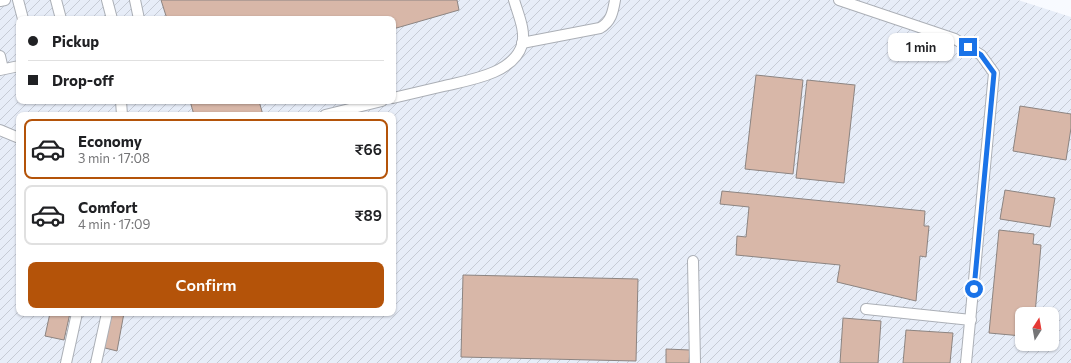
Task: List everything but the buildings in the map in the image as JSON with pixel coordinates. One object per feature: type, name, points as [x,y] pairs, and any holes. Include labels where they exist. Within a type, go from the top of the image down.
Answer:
[{"type":"lane","points":[[0,1],[5,0]]},
{"type":"lane","points":[[18,0],[23,16]]},
{"type":"lane","points":[[56,0],[61,16]]},
{"type":"lane","points":[[107,0],[111,16]]},
{"type":"lane","points":[[135,0],[138,16]]},
{"type":"lane","points":[[396,97],[484,76],[501,68],[513,60],[519,52],[522,43],[522,28],[514,0]]},
{"type":"lane","points":[[522,43],[600,28],[606,24],[613,13],[615,0]]},
{"type":"lane","points":[[839,0],[955,39],[981,55],[994,73],[966,363]]},
{"type":"lane","points":[[0,56],[1,69],[16,66]]},
{"type":"lane","points":[[337,112],[370,104]]},
{"type":"lane","points":[[0,130],[16,137]]},
{"type":"lane","points":[[693,261],[695,363]]},
{"type":"lane","points":[[866,309],[970,320]]},
{"type":"lane","points":[[66,363],[76,316]]},
{"type":"lane","points":[[96,363],[106,316]]},
{"type":"shaded area","points":[[0,0],[1018,0],[1071,17],[1071,363],[0,363]]},
{"type":"route","points":[[968,47],[981,55],[994,73],[974,289]]}]
